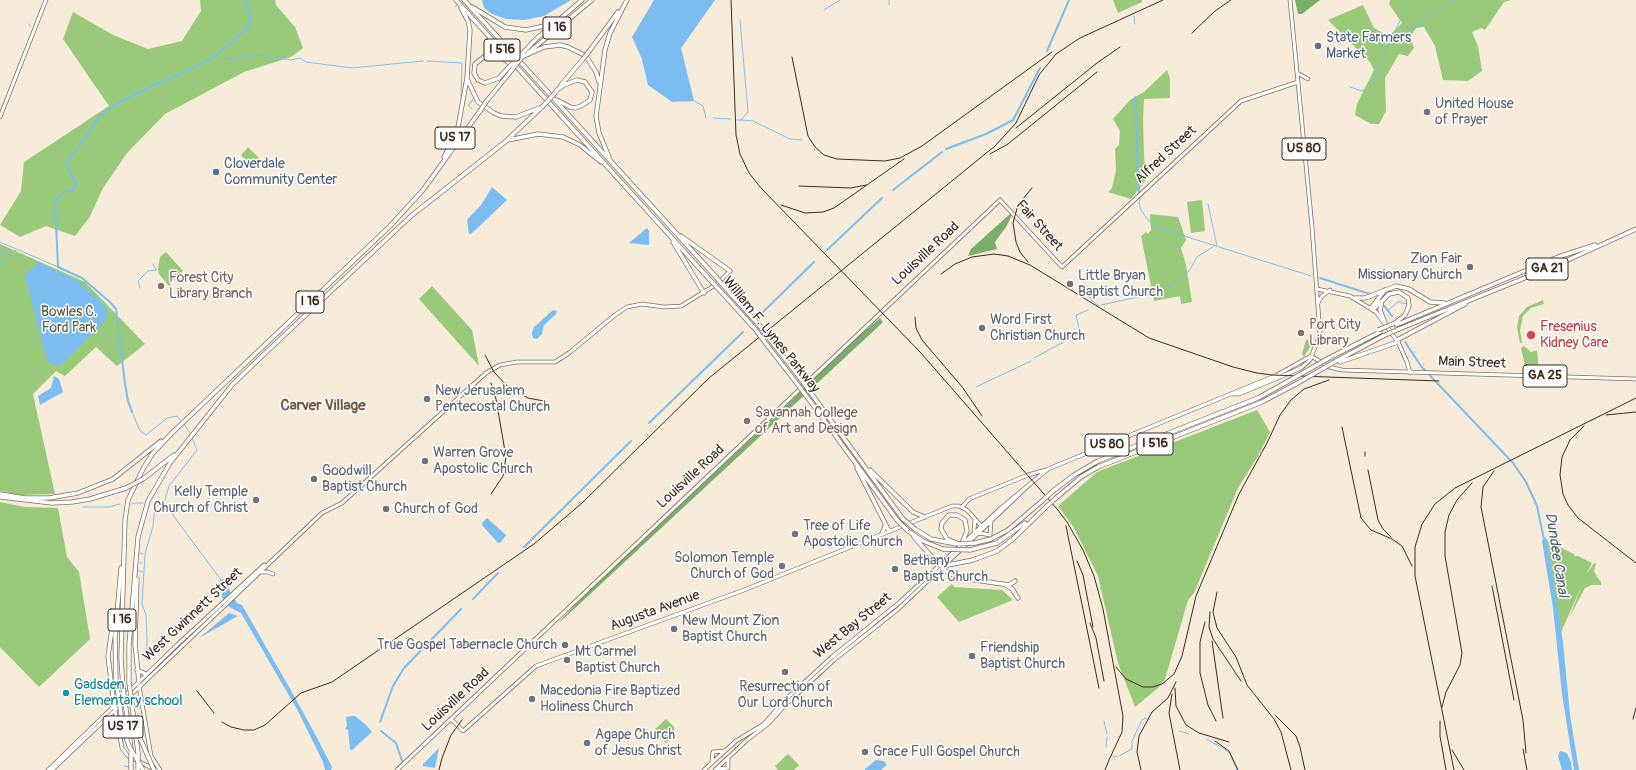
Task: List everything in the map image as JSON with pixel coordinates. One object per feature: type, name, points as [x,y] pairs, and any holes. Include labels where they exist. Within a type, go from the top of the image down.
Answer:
[{"type":"highway","name":"William F. Lynes Parkway","points":[[456,0],[755,329],[816,409],[897,520],[909,532],[928,543],[944,549],[970,550],[989,546],[1002,540],[1046,507],[1081,477],[1098,467],[1262,402],[1322,369],[1338,362]]},
{"type":"highway","name":"US 17","points":[[423,190],[452,145],[457,133],[467,78],[470,30],[466,16],[456,0]]},
{"type":"highway","points":[[464,0],[491,19],[516,30],[533,29],[560,19]]},
{"type":"highway","name":"William F. Lynes Parkway","points":[[464,0],[759,326],[800,378],[903,519],[931,539],[957,543],[975,543],[1001,534],[1053,491],[1086,467],[1104,458],[1258,398],[1285,384],[1356,342],[1395,324],[1451,302]]},
{"type":"highway","points":[[521,56],[536,38],[582,0]]},
{"type":"highway","name":"I 16","points":[[131,770],[131,750],[123,688],[121,658],[123,552],[126,510],[135,483],[153,452],[390,226],[423,190],[521,56],[592,0]]},
{"type":"highway","points":[[618,169],[605,150],[599,133],[596,116],[602,65],[610,33],[626,0]]},
{"type":"highway","name":"I 16","points":[[140,770],[129,682],[128,657],[138,537],[148,501],[165,470],[232,385],[260,358],[411,216],[505,142],[543,106],[583,59],[626,0]]},
{"type":"highway","points":[[521,56],[544,47],[560,45],[568,47],[586,56],[596,72],[600,87]]},
{"type":"highway","points":[[510,70],[499,78],[484,83],[478,80],[474,73],[475,64],[481,58],[493,56],[505,59],[551,107],[557,110]]},
{"type":"highway","points":[[467,78],[471,90],[478,102],[501,116],[516,117],[532,112],[543,106]]},
{"type":"highway","points":[[551,96],[564,105],[575,108],[587,102],[592,95],[588,84],[582,81],[572,81],[556,91]]},
{"type":"highway","points":[[505,142],[538,134],[563,137],[590,152],[630,191]]},
{"type":"highway","points":[[658,215],[688,242],[730,271]]},
{"type":"highway","name":"GA 21","points":[[1451,302],[1562,256],[1636,229]]},
{"type":"highway","points":[[665,230],[704,293]]},
{"type":"highway","name":"GA 21","points":[[1491,291],[1570,259],[1601,243]]},
{"type":"highway","points":[[1355,298],[1367,297],[1389,287],[1396,286],[1406,288],[1433,303],[1451,302]]},
{"type":"highway","points":[[1372,309],[1389,287]]},
{"type":"highway","points":[[1338,362],[1383,336],[1491,291]]},
{"type":"highway","points":[[1338,362],[1398,342],[1404,336],[1491,291]]},
{"type":"highway","points":[[1372,309],[1389,294],[1396,292],[1404,294],[1409,300],[1407,311],[1395,324]]},
{"type":"highway","points":[[1384,298],[1380,310],[1385,323]]},
{"type":"highway","points":[[0,494],[25,498],[49,498],[78,493],[93,488],[108,482],[123,472],[172,433]]},
{"type":"highway","points":[[0,497],[37,502],[65,502],[90,499],[126,488],[143,479],[179,451]]},
{"type":"highway","points":[[854,462],[889,531]]},
{"type":"highway","points":[[862,462],[913,512],[917,520]]},
{"type":"highway","points":[[943,566],[973,560],[997,551],[1046,507]]},
{"type":"highway","points":[[913,512],[925,516]]},
{"type":"highway","points":[[953,514],[960,516],[966,523],[967,531],[957,543],[947,539],[941,529],[945,519],[953,514]]},
{"type":"highway","points":[[882,534],[884,523]]},
{"type":"highway","points":[[909,532],[948,573],[968,579],[1005,584],[1011,584],[1015,581]]},
{"type":"highway","name":"US 17","points":[[123,552],[114,649],[116,680],[123,728],[140,770]]},
{"type":"highway","points":[[136,561],[135,644],[139,682]]},
{"type":"highway","points":[[1005,584],[1012,589],[1018,598]]},
{"type":"highway","points":[[114,705],[108,656],[118,599]]},
{"type":"highway","points":[[137,670],[140,673],[146,674]]},
{"type":"highway","name":"US 17","points":[[132,706],[139,736],[155,770]]},
{"type":"main road","points":[[0,117],[46,0]]},
{"type":"main road","name":"US 80","points":[[1290,0],[1320,328],[1319,340],[1307,363]]},
{"type":"main road","points":[[1297,73],[1308,79]]},
{"type":"main road","name":"Alfred Street","points":[[1062,267],[1241,101],[1298,82]]},
{"type":"main road","name":"Fair Street","points":[[1000,200],[1062,267]]},
{"type":"main road","name":"Louisville Road","points":[[396,770],[1000,200]]},
{"type":"main road","name":"West Gwinnett Street","points":[[48,770],[146,674],[222,604],[260,572],[322,513],[342,503],[489,372],[500,365],[513,363],[555,362],[569,353],[627,307],[642,304],[664,307],[681,306],[717,284],[730,271]]},
{"type":"main road","points":[[1317,288],[1331,290],[1355,298],[1372,309],[1385,323],[1398,342],[1410,373]]},
{"type":"main road","points":[[1318,303],[1322,296],[1331,290]]},
{"type":"main road","name":"Main Street","points":[[1311,356],[1320,362],[1337,369],[1410,373],[1636,379]]},
{"type":"main road","name":"West Bay Street","points":[[704,770],[741,737],[764,724],[783,702],[802,684],[862,632],[900,602],[957,543],[982,527],[1048,469],[1233,394],[1277,375],[1311,356]]},
{"type":"main road","points":[[1307,363],[1313,361],[1320,362]]},
{"type":"main road","name":"West Bay Street","points":[[1233,394],[1239,394],[1287,375],[1307,363]]},
{"type":"main road","name":"Augusta Avenue","points":[[451,719],[463,731],[536,666],[704,606],[925,516],[952,506],[962,507],[967,500],[1038,471],[1048,469]]},
{"type":"main road","points":[[962,507],[982,527]]},
{"type":"main road","points":[[974,518],[990,520],[990,535],[977,534]]},
{"type":"main road","points":[[973,533],[976,526],[974,518]]},
{"type":"main road","name":"West Bay Street","points":[[715,770],[747,740],[769,723],[785,705],[834,660],[897,610],[977,534],[982,527]]},
{"type":"main road","name":"West Gwinnett Street","points":[[237,591],[258,569],[269,562]]},
{"type":"main road","points":[[260,572],[268,572],[273,574]]},
{"type":"main road","name":"West Gwinnett Street","points":[[52,770],[109,717],[222,604]]},
{"type":"main road","points":[[139,682],[151,756],[160,770]]},
{"type":"main road","points":[[114,705],[114,712],[122,748],[128,756],[143,762],[155,770]]},
{"type":"main road","points":[[109,717],[114,717],[116,720]]},
{"type":"main road","points":[[712,762],[713,752],[725,750]]},
{"type":"main road","points":[[143,762],[148,761],[151,756]]},
{"type":"main road","points":[[715,770],[728,768],[728,758]]},
{"type":"green space","points":[[200,0],[275,0],[276,5],[295,27],[303,48],[291,57],[244,72],[165,114],[127,153],[103,188],[89,218],[75,236],[46,226],[20,237],[0,225],[21,191],[24,162],[109,106],[63,39],[73,12],[113,35],[148,49],[182,41],[201,11]]},
{"type":"green space","points":[[1113,0],[1142,0],[1142,2],[1118,13]]},
{"type":"green space","points":[[1295,0],[1320,0],[1302,14],[1298,14]]},
{"type":"green space","points":[[1390,0],[1511,0],[1504,2],[1485,30],[1481,28],[1472,32],[1478,46],[1482,71],[1468,81],[1443,80],[1435,46],[1424,27],[1416,28],[1410,37],[1414,48],[1408,56],[1399,54],[1385,78],[1386,111],[1379,124],[1371,124],[1355,115],[1357,104],[1374,70],[1370,62],[1328,20],[1363,5],[1374,28],[1389,36],[1402,23],[1389,4]]},
{"type":"green space","points":[[1167,70],[1170,78],[1170,98],[1144,99],[1143,122],[1145,181],[1131,199],[1108,192],[1112,188],[1116,170],[1115,149],[1119,145],[1120,131],[1113,119],[1130,100],[1144,92]]},
{"type":"green space","points":[[248,147],[260,159],[251,167],[241,155]]},
{"type":"green space","points":[[1202,200],[1205,231],[1191,233],[1187,202]]},
{"type":"green space","points":[[1010,214],[1012,215],[1006,227],[995,242],[997,249],[968,256],[971,249]]},
{"type":"green space","points":[[1150,214],[1178,217],[1186,240],[1181,248],[1186,265],[1192,302],[1181,304],[1180,296],[1154,301],[1141,236],[1146,232],[1148,234],[1151,230]]},
{"type":"green space","points":[[0,244],[85,282],[145,344],[117,366],[96,347],[65,376],[56,371],[33,394],[55,494],[21,495],[0,491]]},
{"type":"green space","points":[[166,252],[183,271],[169,286],[159,274],[158,269],[160,257]]},
{"type":"green space","points":[[432,286],[472,330],[479,366],[419,299]]},
{"type":"green space","points":[[1543,300],[1544,304],[1531,308],[1523,316],[1520,330],[1522,342],[1524,342],[1520,343],[1517,327],[1519,316],[1527,307]]},
{"type":"green space","points":[[880,318],[883,322],[880,325],[560,622],[578,602],[625,556],[769,422],[854,340]]},
{"type":"green space","points":[[1312,339],[1313,342],[1304,357],[1302,354],[1306,340]]},
{"type":"green space","points":[[1524,346],[1531,352],[1537,350],[1539,371],[1549,370],[1550,372],[1529,373],[1526,370],[1521,348]]},
{"type":"green space","points":[[1257,410],[1270,432],[1258,456],[1238,488],[1194,593],[1188,600],[1165,679],[1159,687],[1135,707],[1118,663],[1098,576],[1074,528],[1058,506],[1097,472]]},
{"type":"green space","points":[[0,502],[25,507],[58,508],[67,557],[79,572],[90,639],[39,687],[0,647]]},
{"type":"green space","points":[[1547,541],[1574,554],[1574,556],[1578,556],[1592,563],[1586,575],[1594,563],[1596,564],[1594,571],[1601,582],[1601,585],[1592,585],[1585,588],[1569,618],[1583,583],[1561,632]]},
{"type":"green space","points":[[952,584],[954,587],[1002,590],[1013,600],[959,622],[937,597]]},
{"type":"green space","points":[[666,719],[674,727],[675,735],[666,743],[653,731]]},
{"type":"green space","points":[[788,754],[799,765],[794,770],[778,770],[775,766]]},
{"type":"water","points":[[482,0],[571,0],[544,16],[524,20],[506,19],[492,14],[484,8]]},
{"type":"water","points":[[654,0],[715,0],[681,48],[694,101],[672,102],[648,85],[642,59],[632,37]]},
{"type":"water","points":[[492,187],[507,200],[471,234],[469,234],[467,220],[481,205]]},
{"type":"water","points":[[647,228],[649,231],[649,245],[629,243]]},
{"type":"water","name":"Bowles C. Ford Park","points":[[38,262],[78,281],[104,305],[107,311],[106,320],[61,365],[56,366],[47,361],[25,276]]},
{"type":"water","points":[[553,310],[557,311],[556,314],[544,325],[542,334],[537,339],[533,338],[532,333],[534,327]]},
{"type":"water","points":[[54,376],[59,379],[63,392],[40,405],[38,396],[51,388]]},
{"type":"water","points":[[487,518],[506,535],[501,542],[498,543],[482,525]]},
{"type":"water","points":[[1545,537],[1547,540],[1563,642],[1570,715],[1579,770],[1574,770],[1562,694],[1553,608],[1542,541]]},
{"type":"water","points":[[223,579],[237,603],[242,605],[293,694],[332,767],[331,770],[325,770],[323,762],[298,711],[241,613],[229,607],[222,597],[222,585],[219,581]]},
{"type":"water","points":[[229,613],[238,616],[199,638]]},
{"type":"water","points":[[355,716],[372,732],[352,750],[350,749],[348,730],[345,729],[347,726],[346,717]]},
{"type":"water","points":[[439,748],[435,768],[423,766],[423,764]]},
{"type":"water","points":[[1560,751],[1567,753],[1571,762],[1572,770],[1562,770],[1558,756]]},
{"type":"water","points":[[876,760],[884,761],[887,765],[881,770],[864,770]]},
{"type":"waterway","points":[[66,192],[73,190],[76,183],[66,164],[101,115],[114,105],[154,85],[190,70],[215,56],[249,27],[250,17],[246,0]]},
{"type":"waterway","points":[[824,10],[840,0]]},
{"type":"waterway","points":[[889,0],[889,5]]},
{"type":"waterway","points":[[1047,51],[1069,0]]},
{"type":"waterway","points":[[1403,13],[1404,0]]},
{"type":"waterway","points":[[1408,31],[1439,8],[1456,0]]},
{"type":"waterway","points":[[1134,16],[1135,24]]},
{"type":"waterway","points":[[1383,58],[1402,16]]},
{"type":"waterway","points":[[737,120],[741,120],[748,112],[740,20]]},
{"type":"waterway","points":[[1389,44],[1406,32]]},
{"type":"waterway","points":[[219,60],[261,55],[291,60],[300,58],[306,62],[352,68],[423,61]]},
{"type":"waterway","points":[[427,61],[462,63],[461,97]]},
{"type":"waterway","points":[[1350,87],[1362,91],[1369,87],[1374,81],[1381,63]]},
{"type":"waterway","points":[[946,149],[986,134],[1013,120],[1040,68]]},
{"type":"waterway","points":[[1135,97],[1139,192]]},
{"type":"waterway","points":[[469,105],[473,99]]},
{"type":"waterway","points":[[694,101],[703,106],[706,118]]},
{"type":"waterway","points":[[468,105],[472,109]]},
{"type":"waterway","points":[[713,118],[731,119]]},
{"type":"waterway","points":[[741,120],[753,121],[790,139],[802,140]]},
{"type":"waterway","points":[[893,190],[942,152]]},
{"type":"waterway","points":[[61,195],[55,201],[58,267],[82,278],[110,302],[116,309],[118,327]]},
{"type":"waterway","points":[[1141,196],[1139,202],[1141,210],[1148,220],[1159,228],[1311,276]]},
{"type":"waterway","points":[[827,250],[882,198]]},
{"type":"waterway","points":[[1208,204],[1217,246]]},
{"type":"waterway","points":[[0,242],[58,267]]},
{"type":"waterway","points":[[1168,287],[1189,271],[1197,257],[1214,246]]},
{"type":"waterway","points":[[0,250],[10,255]]},
{"type":"waterway","points":[[0,267],[16,250]]},
{"type":"waterway","points":[[762,313],[814,262]]},
{"type":"waterway","points":[[140,288],[138,281],[148,271],[156,270],[153,264]]},
{"type":"waterway","name":"Dundee Canal","points":[[1320,278],[1370,294]]},
{"type":"waterway","points":[[1086,285],[1091,291],[1089,293],[1091,300],[1099,306]]},
{"type":"waterway","points":[[1142,296],[1158,293],[1163,290]]},
{"type":"waterway","points":[[1101,305],[1138,297]]},
{"type":"waterway","points":[[1388,310],[1398,302],[1402,301]]},
{"type":"waterway","name":"Dundee Canal","points":[[1382,303],[1392,316]]},
{"type":"waterway","points":[[1401,303],[1408,304]]},
{"type":"waterway","points":[[1034,358],[1080,333],[1076,315],[1088,310]]},
{"type":"waterway","points":[[649,423],[743,332]]},
{"type":"waterway","points":[[119,333],[125,384],[128,401],[132,412]]},
{"type":"waterway","name":"Dundee Canal","points":[[1405,342],[1421,366],[1513,463],[1526,482],[1537,506],[1544,539]]},
{"type":"waterway","points":[[976,387],[1031,361]]},
{"type":"waterway","points":[[132,412],[140,431],[146,435],[167,418],[177,416],[182,422]]},
{"type":"waterway","points":[[184,424],[191,435]]},
{"type":"waterway","points":[[192,438],[197,450],[169,486],[164,503],[221,580]]},
{"type":"waterway","points":[[524,547],[631,441]]},
{"type":"waterway","points":[[154,502],[155,507]]},
{"type":"waterway","points":[[136,503],[143,503]]},
{"type":"waterway","points":[[144,659],[147,653],[146,615],[142,604],[145,554],[153,526],[155,507],[164,503]]},
{"type":"waterway","points":[[83,507],[109,507],[120,504]]},
{"type":"waterway","points":[[139,571],[143,572]]},
{"type":"waterway","points":[[473,599],[498,573]]},
{"type":"waterway","points":[[380,722],[393,686],[404,668],[461,609]]},
{"type":"waterway","points":[[1119,756],[1132,749],[1132,741],[1142,720],[1145,718],[1147,719]]},
{"type":"waterway","points":[[1104,721],[1107,734]]},
{"type":"waterway","points":[[381,731],[396,743],[402,761]]},
{"type":"waterway","points":[[1179,731],[1189,734]]},
{"type":"waterway","points":[[1106,747],[1107,737]]},
{"type":"waterway","points":[[1206,739],[1225,749],[1230,754],[1237,770]]},
{"type":"waterway","points":[[1113,757],[1117,756]]},
{"type":"waterway","points":[[124,766],[129,767]]},
{"type":"railway","points":[[731,0],[736,135],[740,154],[749,173],[761,188],[921,353],[1057,509],[1067,522],[1083,550],[1094,576],[1103,609],[1123,716],[1122,732],[1105,770]]},
{"type":"railway","points":[[222,722],[231,727],[244,730],[254,730],[265,725],[301,693],[332,682],[534,544],[582,503],[709,378],[995,146],[1016,123],[1039,75],[1056,54],[1080,38],[1163,0]]},
{"type":"railway","points":[[1192,33],[1215,11],[1231,0]]},
{"type":"railway","points":[[1016,128],[1097,63],[1120,47]]},
{"type":"railway","points":[[792,57],[808,136],[815,147],[824,155],[837,159],[885,161],[900,158],[922,146],[1052,52]]},
{"type":"railway","points":[[990,154],[1008,144],[1097,72]]},
{"type":"railway","points":[[781,205],[805,213],[823,212],[834,208],[904,159]]},
{"type":"railway","points":[[799,186],[851,188],[866,185]]},
{"type":"railway","points":[[1028,262],[1020,252],[1016,242],[1013,223],[1018,205],[1032,188]]},
{"type":"railway","points":[[941,274],[955,264],[972,257],[994,254],[1008,256],[1030,265],[1149,338],[1233,367],[1272,375],[1439,381]]},
{"type":"railway","points":[[915,317],[916,328],[922,340],[963,388],[982,416]]},
{"type":"railway","points":[[485,355],[494,372],[509,388],[528,398],[544,401]]},
{"type":"railway","points":[[1116,667],[1126,679],[1143,687],[1153,687],[1162,684],[1174,674],[1182,656],[1196,596],[1239,494],[1267,443],[1280,415],[1291,400],[1304,389],[1329,380]]},
{"type":"railway","points":[[491,383],[496,399],[506,457],[503,476],[491,494]]},
{"type":"railway","points":[[1454,770],[1415,576],[1415,547],[1422,524],[1435,504],[1455,488],[1636,398]]},
{"type":"railway","points":[[1606,415],[1636,412]]},
{"type":"railway","points":[[1584,426],[1570,440],[1562,457],[1560,475],[1563,494],[1568,505],[1578,518],[1636,563]]},
{"type":"railway","points":[[1342,427],[1361,518],[1371,530],[1392,539],[1402,546],[1412,566]]},
{"type":"railway","points":[[1368,470],[1378,520],[1383,529],[1391,537]]},
{"type":"railway","points":[[1494,471],[1483,487],[1481,507],[1523,720],[1526,753]]},
{"type":"railway","points":[[1442,707],[1446,692],[1460,665],[1462,653],[1445,556],[1445,532],[1449,515],[1457,500],[1472,483]]},
{"type":"railway","points":[[1066,526],[1099,688]]},
{"type":"railway","points":[[1077,561],[1083,575],[1093,627]]},
{"type":"railway","points":[[1492,586],[1514,700]]},
{"type":"railway","points":[[1217,592],[1213,612],[1217,628],[1236,657],[1247,685],[1274,719],[1281,732],[1291,770]]},
{"type":"railway","points":[[1210,612],[1209,627],[1213,639],[1241,681]]},
{"type":"railway","points":[[1205,622],[1200,642],[1200,673],[1208,705],[1216,721]]},
{"type":"railway","points":[[1090,623],[1096,638],[1104,681]]},
{"type":"railway","points":[[1212,641],[1223,718]]},
{"type":"railway","points":[[1141,770],[1137,752],[1139,736],[1152,712],[1168,698],[1176,682]]},
{"type":"railway","points":[[1175,688],[1176,706],[1186,725],[1199,733],[1229,742]]},
{"type":"railway","points":[[197,691],[214,713]]},
{"type":"railway","points":[[1172,694],[1169,713],[1180,770]]},
{"type":"railway","points":[[1633,719],[1636,708]]},
{"type":"railway","points":[[1275,715],[1296,736],[1305,770]]},
{"type":"railway","points":[[439,770],[451,735],[462,720]]},
{"type":"railway","points":[[1440,721],[1440,736],[1446,770]]},
{"type":"railway","points":[[1215,741],[1229,751],[1238,770]]},
{"type":"railway","points":[[1523,749],[1527,770]]},
{"type":"railway","points":[[1452,750],[1464,770]]},
{"type":"place","name":"State Farmers Market","points":[[1318,46]]},
{"type":"place","name":"United House of Prayer","points":[[1427,112]]},
{"type":"place","name":"Cloverdale Community Center","points":[[216,172]]},
{"type":"place","name":"Zion Fair Missionary Church","points":[[1470,267]]},
{"type":"place","name":"Little Bryan Baptist Church","points":[[1070,284]]},
{"type":"place","name":"Forest City Library Branch","points":[[161,286]]},
{"type":"place","name":"Word First Christian Church","points":[[982,328]]},
{"type":"place","name":"Port City Library","points":[[1301,333]]},
{"type":"place","name":"Fresenius Kidney Care","points":[[1531,335]]},
{"type":"place","name":"New Jerusalem Pentecostal Church","points":[[427,399]]},
{"type":"place","name":"Savannah College of Art and Design","points":[[747,421]]},
{"type":"place","name":"Warren Grove Apostolic Church","points":[[425,461]]},
{"type":"place","name":"Goodwill Baptist Church","points":[[314,479]]},
{"type":"place","name":"Kelly Temple Church of Christ","points":[[256,500]]},
{"type":"place","name":"Church of God","points":[[386,509]]},
{"type":"place","name":"Tree of Life Apostolic Church","points":[[795,534]]},
{"type":"place","name":"Solomon Temple Church of God","points":[[782,566]]},
{"type":"place","name":"Bethany Baptist Church","points":[[895,569]]},
{"type":"place","name":"New Mount Zion Baptist Church","points":[[674,629]]},
{"type":"place","name":"True Gospel Tabernacle Church","points":[[565,645]]},
{"type":"place","name":"Friendship Baptist Church","points":[[972,656]]},
{"type":"place","name":"Mt Carmel Baptist Church","points":[[567,660]]},
{"type":"place","name":"Resurrection of Our Lord Church","points":[[785,672]]},
{"type":"place","name":"Gadsden Elementary school","points":[[66,693]]},
{"type":"place","name":"Macedonia Fire Baptized Holiness Church","points":[[532,699]]},
{"type":"place","name":"Agape Church of Jesus Christ","points":[[587,743]]},
{"type":"place","name":"Grace Full Gospel Church","points":[[865,752]]},
{"type":"district","name":"Carver Village","points":[[323,406]]}]
